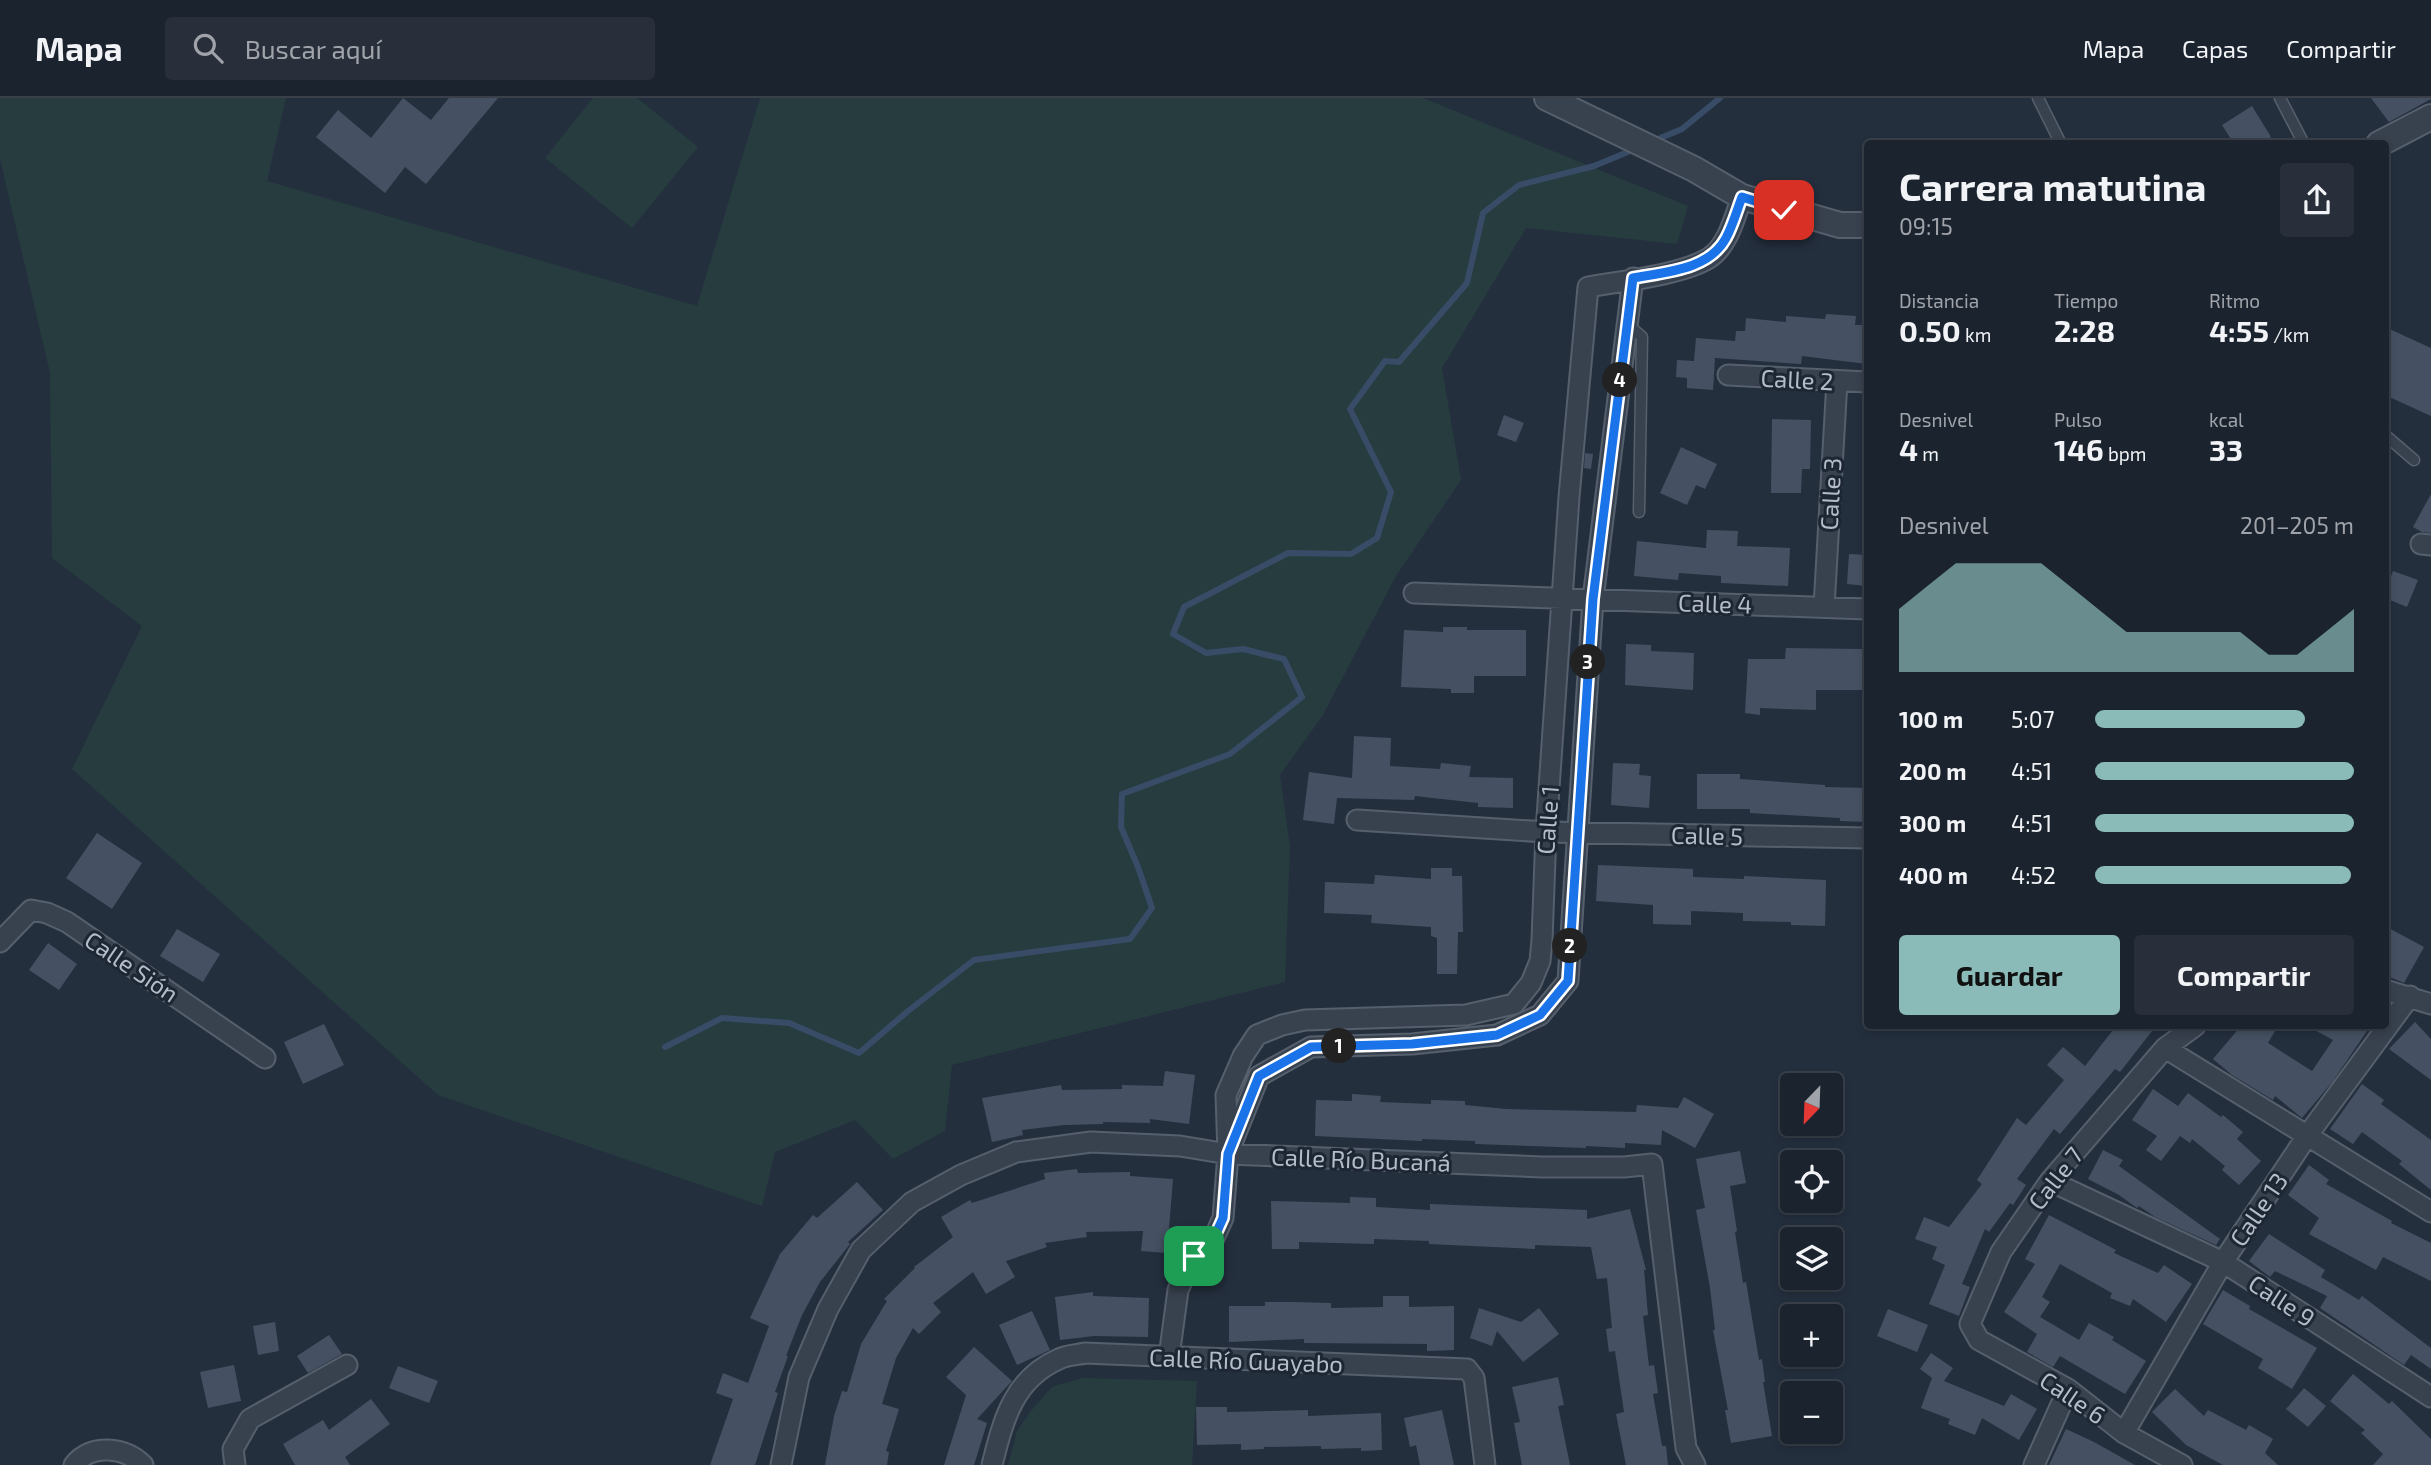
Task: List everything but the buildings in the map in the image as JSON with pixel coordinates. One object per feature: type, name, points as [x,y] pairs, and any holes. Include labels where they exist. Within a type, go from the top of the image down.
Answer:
[{"type":"street","points":[[1557,103],[1694,169],[1742,197],[1840,225],[1864,225]]},
{"type":"street","points":[[2387,140],[2431,117]]},
{"type":"street","name":"Calle 1","points":[[1169,1357],[1178,1290],[1194,1256],[1214,1238],[1223,1218],[1228,1154],[1226,1095],[1243,1056],[1258,1035],[1282,1025],[1305,1020],[1466,1015],[1514,1004],[1531,983],[1540,961],[1569,497],[1588,287],[1678,270],[1710,258],[1726,239],[1742,197]]},
{"type":"street","name":"Calle 1","points":[[1228,1154],[1259,1076],[1311,1047],[1412,1044],[1497,1035],[1540,1015],[1568,981],[1593,599],[1633,278]]},
{"type":"street","name":"Calle 2","points":[[1727,375],[1864,382]]},
{"type":"street","name":"Calle 3","points":[[1824,607],[1837,381]]},
{"type":"street","name":"Calle 4","points":[[1414,593],[1864,609]]},
{"type":"street","name":"Calle 5","points":[[1357,820],[1546,832],[1864,838]]},
{"type":"street","name":"Calle Sión","points":[[0,942],[31,910],[47,913],[67,922],[265,1058]]},
{"type":"street","points":[[2389,991],[2431,1004]]},
{"type":"street","name":"Calle 13","points":[[2389,1024],[2410,996]]},
{"type":"street","name":"Calle 7","points":[[1970,1324],[2001,1252],[2050,1181],[2165,1048],[2191,1029]]},
{"type":"street","name":"Calle 13","points":[[2124,1433],[2223,1262],[2306,1136],[2385,1029]]},
{"type":"street","points":[[2165,1048],[2431,1212]]},
{"type":"street","name":"Calle Río Bucaná","points":[[781,1465],[799,1377],[828,1309],[861,1250],[912,1202],[961,1175],[1016,1152],[1091,1142],[1180,1146],[1228,1154],[1542,1167],[1624,1167],[1652,1164],[1686,1448],[1695,1465]]},
{"type":"street","name":"Calle 9","points":[[2050,1181],[2223,1262],[2431,1397]]},
{"type":"street","name":"Calle 6","points":[[1970,1324],[1979,1340],[2068,1389],[2124,1433],[2182,1465]]},
{"type":"street","name":"Calle Río Guayabo","points":[[992,1465],[1004,1419],[1017,1393],[1037,1373],[1059,1358],[1085,1353],[1467,1370],[1474,1378],[1485,1465]]},
{"type":"street","points":[[236,1465],[233,1449],[250,1419],[348,1365]]},
{"type":"street","points":[[2034,1465],[2068,1389]]},
{"type":"street","points":[[74,1465],[79,1458],[105,1448],[137,1459],[143,1465]]},
{"type":"lane","points":[[2038,98],[2059,140]]},
{"type":"lane","points":[[2280,98],[2302,140]]},
{"type":"lane","points":[[1627,324],[1642,337],[1639,512]]},
{"type":"lane","points":[[2389,438],[2414,460]]},
{"type":"green space","points":[[0,98],[286,98],[267,181],[697,306],[760,98],[1423,98],[1688,206],[1677,244],[1526,228],[1442,368],[1461,480],[1396,576],[1323,715],[1280,775],[1290,847],[1285,982],[952,1065],[945,1131],[893,1159],[855,1120],[775,1152],[762,1206],[438,1095],[72,769],[142,626],[52,558],[50,373],[0,159]]},
{"type":"green space","points":[[593,98],[637,98],[698,147],[632,228],[545,158]]},
{"type":"green space","points":[[1082,1378],[1197,1381],[1192,1465],[1008,1465],[1017,1431],[1030,1412],[1052,1387]]},
{"type":"waterway","points":[[1651,142],[1682,129],[1720,98]]},
{"type":"waterway","points":[[665,1047],[722,1018],[789,1023],[859,1053],[974,960],[1130,939],[1152,908],[1121,827],[1122,794],[1230,754],[1302,697],[1284,659],[1243,649],[1206,653],[1173,634],[1184,607],[1288,553],[1351,554],[1377,538],[1391,492],[1350,409],[1385,361],[1399,362],[1467,283],[1483,213],[1519,185],[1594,166],[1635,149]]},
{"type":"route","points":[[1194,1256],[1214,1238],[1223,1218],[1228,1154],[1259,1076],[1311,1047],[1412,1044],[1497,1035],[1540,1015],[1568,981],[1593,599],[1633,278],[1678,270],[1710,258],[1726,239],[1742,197],[1784,210]]}]
